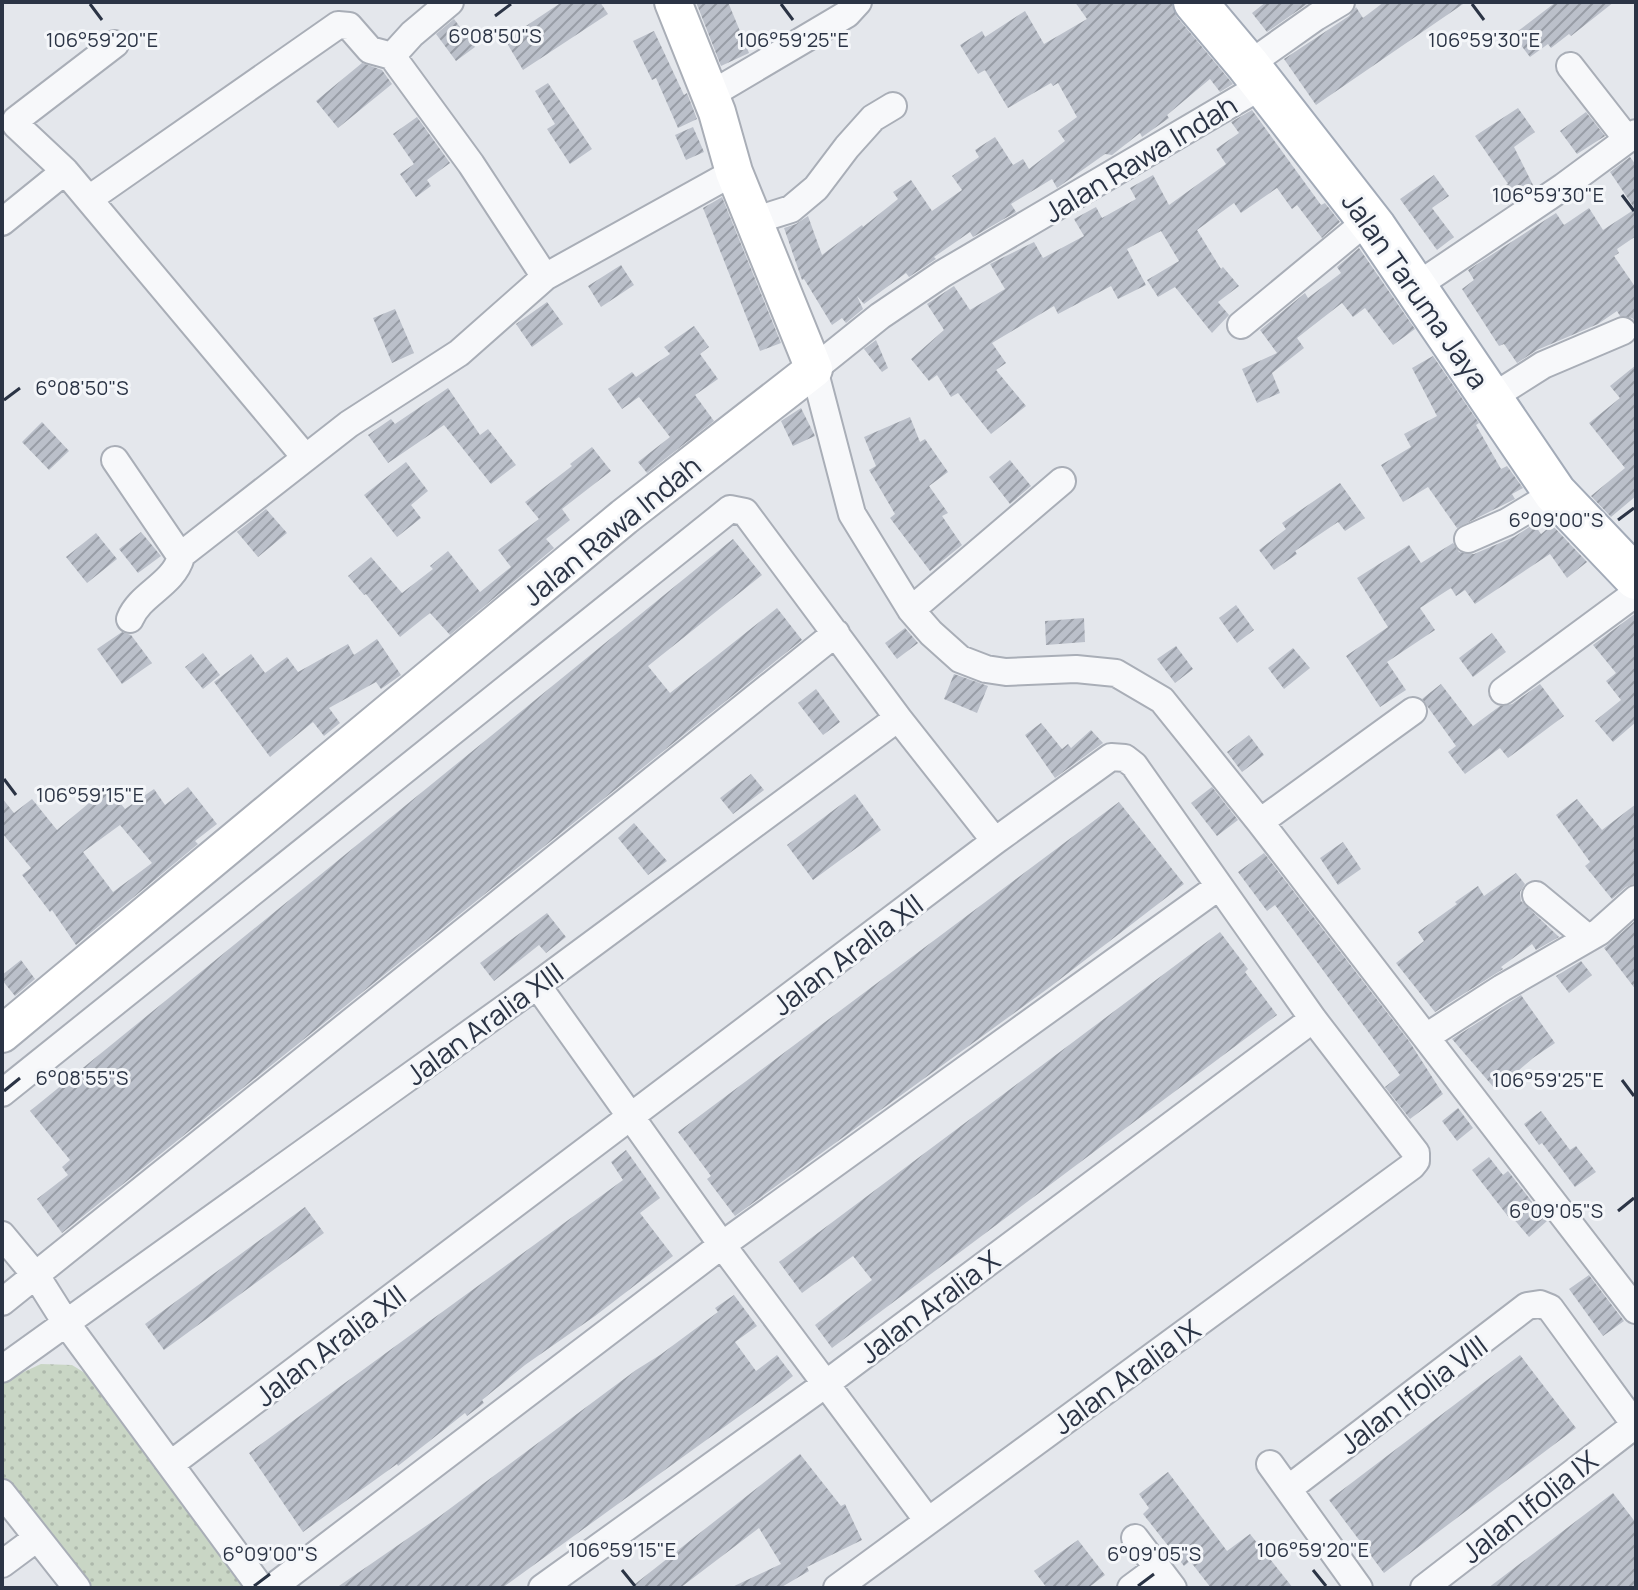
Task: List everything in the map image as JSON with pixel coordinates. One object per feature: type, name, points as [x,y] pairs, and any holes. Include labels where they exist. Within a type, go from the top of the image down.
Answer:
[{"type":"main road","name":"Jalan Taruma Jaya","points":[[1195,2],[1256,75],[1368,220],[1555,493],[1634,575]]},
{"type":"street","points":[[392,56],[412,34],[450,2]]},
{"type":"street","points":[[673,2],[710,95],[734,172],[814,369],[852,514],[911,610],[960,659],[986,669],[1006,672],[1076,669],[1116,673],[1162,700],[1260,822],[1636,1310]]},
{"type":"street","points":[[710,95],[847,14],[858,2]]},
{"type":"street","name":"Jalan Rawa Indah","points":[[2,1034],[624,517],[880,316],[1256,75],[1316,17],[1341,2]]},
{"type":"street","points":[[89,199],[338,25],[349,26],[370,50],[392,56],[455,141],[545,277]]},
{"type":"street","points":[[115,44],[16,120],[16,125],[65,171],[305,457]]},
{"type":"street","points":[[1415,287],[1563,187],[1631,136],[1570,66]]},
{"type":"street","points":[[753,221],[791,209],[816,188],[873,118],[893,106]]},
{"type":"street","points":[[2,222],[65,171]]},
{"type":"street","points":[[180,556],[349,424],[459,353],[545,277],[734,172]]},
{"type":"street","points":[[1241,325],[1368,220]]},
{"type":"street","points":[[1491,398],[1543,365],[1623,331]]},
{"type":"street","points":[[115,460],[180,556],[179,564],[166,582],[134,610],[130,619]]},
{"type":"street","points":[[911,610],[1062,481]]},
{"type":"street","points":[[1468,539],[1507,522],[1555,493]]},
{"type":"street","points":[[2,1093],[725,511],[740,509],[745,512],[898,718],[995,841]]},
{"type":"street","points":[[1503,691],[1634,575]]},
{"type":"street","points":[[2,1302],[836,633]]},
{"type":"street","points":[[1260,822],[1413,711]]},
{"type":"street","name":"Jalan Aralia XIII","points":[[2,1369],[537,985],[898,718]]},
{"type":"street","name":"Jalan Aralia XII","points":[[171,1464],[995,841],[1111,757],[1118,756],[1134,765],[1313,1019],[1416,1153],[1415,1164]]},
{"type":"street","points":[[272,1588],[722,1245],[1218,887]]},
{"type":"street","points":[[1536,895],[1588,938]]},
{"type":"street","points":[[1426,1037],[1502,988],[1599,932],[1636,899]]},
{"type":"street","points":[[537,985],[722,1245],[928,1521]]},
{"type":"street","name":"Jalan Aralia X","points":[[542,1588],[827,1383],[1313,1019]]},
{"type":"street","name":"Jalan Aralia IX","points":[[837,1588],[1415,1164]]},
{"type":"street","points":[[2,1235],[37,1277],[66,1323],[261,1588]]},
{"type":"street","name":"Jalan Ifolia VIII","points":[[1288,1489],[1527,1306],[1540,1304],[1550,1308],[1635,1426]]},
{"type":"street","name":"Jalan Ifolia IX","points":[[1424,1588],[1635,1426]]},
{"type":"street","points":[[1270,1464],[1359,1588]]},
{"type":"street","points":[[2,1493],[77,1588]]},
{"type":"street","points":[[2,1564],[37,1538]]},
{"type":"street","points":[[1131,1588],[1166,1578],[1135,1538]]},
{"type":"green space","points":[[41,1364],[72,1365],[93,1378],[251,1588],[91,1588],[2,1478],[2,1382]]},
{"type":"building","points":[[562,2],[600,2],[608,14],[523,70],[505,40]]},
{"type":"building","points":[[696,2],[728,2],[749,53],[721,66]]},
{"type":"building","points":[[1075,2],[1172,2],[1177,17],[1233,84],[1220,92],[1210,79],[1167,115],[1169,118],[1142,137],[1140,133],[1112,155],[1105,154],[1057,188],[1052,179],[1011,204],[1016,212],[973,237],[970,232],[934,257],[936,259],[909,277],[906,273],[864,304],[857,296],[863,309],[846,323],[842,318],[832,325],[802,280],[784,228],[808,216],[822,255],[898,199],[893,192],[911,180],[932,211],[962,190],[952,176],[979,157],[975,150],[995,137],[1013,165],[1023,159],[1029,169],[1065,141],[1058,131],[1077,117],[1058,83],[1053,86],[1051,83],[1008,108],[985,70],[978,74],[960,45],[982,31],[985,37],[1025,11],[1044,44],[1087,19]]},
{"type":"building","points":[[1266,2],[1310,2],[1267,32],[1252,13]]},
{"type":"building","points":[[1384,2],[1466,2],[1316,105],[1284,59],[1349,16],[1356,7],[1363,18]]},
{"type":"building","points":[[1556,2],[1614,2],[1571,36],[1569,34],[1551,48],[1548,44],[1530,57],[1513,35]]},
{"type":"building","points":[[454,19],[475,47],[456,61],[436,34]]},
{"type":"building","points":[[654,31],[684,95],[687,93],[697,119],[678,128],[656,78],[652,80],[633,41]]},
{"type":"building","points":[[362,63],[382,70],[392,84],[338,128],[316,101]]},
{"type":"building","points":[[548,83],[592,149],[570,164],[547,129],[555,124],[535,91]]},
{"type":"building","points":[[1518,108],[1535,132],[1514,147],[1534,187],[1508,205],[1500,188],[1508,184],[1475,136]]},
{"type":"building","points":[[1252,110],[1321,205],[1325,203],[1340,222],[1322,238],[1297,205],[1292,209],[1277,188],[1241,213],[1234,203],[1197,230],[1221,269],[1223,267],[1239,286],[1218,302],[1229,315],[1212,333],[1175,287],[1158,297],[1147,280],[1179,261],[1161,231],[1127,249],[1146,285],[1118,299],[1111,286],[1058,314],[1054,306],[992,343],[1006,363],[996,370],[1026,406],[991,434],[958,393],[951,397],[937,375],[929,381],[911,359],[944,330],[927,304],[954,286],[970,310],[1005,289],[990,264],[1034,242],[1043,258],[1084,236],[1074,219],[1096,207],[1102,218],[1136,199],[1130,188],[1153,175],[1169,205],[1226,164],[1216,149],[1239,133],[1231,122]]},
{"type":"building","points":[[1586,112],[1605,136],[1577,154],[1560,131]]},
{"type":"building","points":[[417,117],[450,163],[427,180],[431,186],[416,197],[400,174],[414,164],[393,134]]},
{"type":"building","points":[[693,127],[704,152],[686,160],[675,135]]},
{"type":"building","points":[[1630,157],[1636,165],[1636,236],[1617,249],[1619,253],[1614,256],[1636,288],[1636,322],[1620,316],[1617,311],[1598,324],[1537,350],[1517,363],[1504,344],[1499,346],[1462,289],[1474,280],[1468,270],[1556,213],[1564,225],[1589,208],[1603,230],[1635,209],[1610,172]]},
{"type":"building","points":[[1434,175],[1449,196],[1432,208],[1454,237],[1437,250],[1400,199]]},
{"type":"building","points":[[722,197],[781,343],[760,351],[703,208]]},
{"type":"building","points":[[1359,248],[1415,329],[1393,345],[1365,308],[1353,317],[1342,303],[1297,338],[1304,348],[1272,373],[1280,393],[1257,403],[1242,369],[1277,353],[1260,330],[1305,293],[1308,298],[1341,273],[1337,267]]},
{"type":"building","points":[[621,265],[634,285],[601,307],[588,286]]},
{"type":"building","points":[[547,302],[563,324],[532,347],[516,324]]},
{"type":"building","points":[[395,309],[414,353],[392,363],[373,318]]},
{"type":"building","points":[[694,326],[709,347],[700,354],[718,379],[695,395],[714,421],[647,473],[638,462],[670,437],[639,397],[622,409],[608,389],[632,372],[636,377],[670,354],[664,347]]},
{"type":"building","points":[[876,340],[888,368],[882,372],[864,349]]},
{"type":"building","points":[[1433,356],[1479,423],[1476,425],[1501,469],[1507,466],[1523,488],[1512,494],[1515,499],[1457,528],[1428,487],[1403,502],[1381,465],[1411,447],[1404,434],[1437,416],[1412,368]]},
{"type":"building","points":[[1636,365],[1636,496],[1611,517],[1591,496],[1625,468],[1589,423],[1620,398],[1610,386]]},
{"type":"building","points":[[448,388],[480,435],[488,429],[516,465],[491,484],[444,425],[388,463],[368,435],[391,419],[395,424]]},
{"type":"building","points":[[801,408],[815,436],[793,446],[781,421]]},
{"type":"building","points":[[910,417],[920,442],[925,439],[948,472],[929,486],[948,513],[942,516],[962,545],[930,571],[890,518],[895,514],[869,470],[876,466],[864,437]]},
{"type":"building","points":[[42,422],[69,451],[49,470],[22,442]]},
{"type":"building","points":[[592,447],[611,471],[562,509],[570,520],[546,539],[554,548],[450,635],[430,613],[400,637],[348,576],[371,557],[402,593],[433,569],[430,566],[448,551],[480,592],[511,567],[498,550],[539,519],[525,502]]},
{"type":"building","points":[[1010,460],[1031,486],[1010,504],[989,477]]},
{"type":"building","points":[[406,462],[428,491],[411,505],[421,518],[397,537],[364,495]]},
{"type":"building","points":[[1340,483],[1365,518],[1345,531],[1338,522],[1295,551],[1297,554],[1274,570],[1259,550],[1286,529],[1282,523]]},
{"type":"building","points":[[266,509],[287,533],[258,557],[237,532]]},
{"type":"building","points":[[1534,524],[1541,534],[1552,525],[1587,562],[1567,578],[1550,554],[1475,604],[1465,590],[1456,596],[1451,588],[1420,608],[1435,630],[1387,662],[1406,690],[1380,707],[1346,656],[1388,627],[1357,578],[1409,545],[1421,563],[1453,543],[1459,552],[1474,554],[1514,537]]},
{"type":"building","points":[[141,532],[161,556],[138,573],[119,549]]},
{"type":"building","points":[[96,533],[117,559],[87,583],[66,557]]},
{"type":"building","points":[[733,539],[762,575],[648,666],[670,693],[777,608],[802,640],[62,1233],[37,1199],[68,1175],[62,1167],[70,1160],[30,1111]]},
{"type":"building","points":[[1236,605],[1254,630],[1237,643],[1219,618]]},
{"type":"building","points":[[1636,613],[1636,722],[1613,742],[1595,721],[1621,700],[1606,681],[1616,673],[1593,645]]},
{"type":"building","points":[[1084,618],[1085,642],[1046,645],[1045,621]]},
{"type":"building","points":[[905,628],[918,643],[897,659],[885,643]]},
{"type":"building","points":[[122,632],[131,635],[152,663],[122,684],[97,649]]},
{"type":"building","points":[[1492,633],[1506,652],[1473,677],[1459,658]]},
{"type":"building","points":[[377,639],[401,675],[381,689],[376,682],[329,708],[340,723],[324,736],[313,722],[270,757],[214,682],[251,654],[265,673],[287,657],[298,672],[348,644],[354,655]]},
{"type":"building","points":[[1176,646],[1193,669],[1175,683],[1157,659]]},
{"type":"building","points":[[1293,648],[1310,668],[1284,689],[1268,668]]},
{"type":"building","points":[[203,653],[220,675],[203,689],[185,667]]},
{"type":"building","points":[[954,674],[988,686],[977,713],[944,699]]},
{"type":"building","points":[[1441,684],[1473,726],[1500,706],[1512,704],[1540,684],[1564,716],[1508,758],[1500,748],[1465,774],[1448,752],[1456,746],[1422,699]]},
{"type":"building","points":[[816,689],[840,722],[823,735],[798,703]]},
{"type":"building","points":[[1041,723],[1062,749],[1068,744],[1071,748],[1091,730],[1103,743],[1055,778],[1025,735]]},
{"type":"building","points":[[1249,735],[1264,755],[1242,772],[1227,752]]},
{"type":"building","points":[[751,774],[764,790],[733,814],[720,798]]},
{"type":"building","points":[[108,787],[125,809],[154,789],[165,805],[188,787],[217,824],[195,841],[198,844],[76,945],[22,875],[31,868],[2,833],[2,798],[14,813],[32,799],[57,830]],"holes":[[[120,825],[152,863],[113,892],[83,852]]]},
{"type":"building","points":[[1212,787],[1238,820],[1217,836],[1191,803]]},
{"type":"building","points":[[855,794],[881,830],[813,880],[787,845]]},
{"type":"building","points":[[1577,799],[1602,830],[1636,804],[1636,883],[1612,899],[1585,866],[1590,862],[1556,815]]},
{"type":"building","points":[[1119,802],[1184,884],[1050,987],[735,1216],[707,1179],[711,1176],[678,1132]]},
{"type":"building","points":[[634,823],[667,861],[648,875],[618,838]]},
{"type":"building","points":[[1343,842],[1361,869],[1338,885],[1320,858]]},
{"type":"building","points":[[1264,853],[1409,1041],[1443,1094],[1410,1119],[1385,1087],[1400,1075],[1275,905],[1267,911],[1238,872]]},
{"type":"building","points":[[1516,873],[1525,884],[1520,892],[1521,901],[1559,937],[1536,950],[1532,944],[1501,967],[1503,969],[1435,1012],[1396,963],[1424,941],[1418,932],[1457,904],[1455,902],[1478,886],[1484,896]]},
{"type":"building","points":[[547,913],[566,937],[546,953],[539,945],[494,981],[480,963]]},
{"type":"building","points":[[1636,920],[1636,990],[1604,948]]},
{"type":"building","points":[[1220,932],[1277,1015],[832,1348],[815,1325],[872,1280],[853,1256],[802,1293],[779,1262]]},
{"type":"building","points":[[21,960],[35,979],[15,996],[2,980],[2,975]]},
{"type":"building","points":[[1581,961],[1592,975],[1569,993],[1556,976]]},
{"type":"building","points":[[1521,995],[1555,1043],[1496,1090],[1452,1039]]},
{"type":"building","points":[[1458,1108],[1473,1128],[1457,1141],[1442,1121]]},
{"type":"building","points":[[1541,1111],[1570,1150],[1576,1146],[1596,1172],[1575,1187],[1524,1124]]},
{"type":"building","points":[[626,1150],[660,1198],[640,1213],[673,1256],[525,1365],[467,1416],[465,1413],[398,1466],[303,1532],[249,1453],[623,1180],[611,1162]]},
{"type":"building","points":[[1489,1157],[1503,1175],[1508,1171],[1547,1221],[1529,1237],[1512,1217],[1510,1219],[1472,1170]]},
{"type":"building","points":[[305,1207],[324,1233],[164,1350],[145,1324]]},
{"type":"building","points":[[1589,1275],[1624,1321],[1603,1336],[1569,1289]]},
{"type":"building","points":[[734,1295],[757,1326],[735,1342],[756,1371],[777,1355],[793,1376],[778,1388],[502,1588],[336,1588],[660,1355],[718,1312],[715,1308]]},
{"type":"building","points":[[1520,1355],[1576,1428],[1384,1573],[1329,1500]]},
{"type":"building","points":[[800,1454],[841,1506],[845,1504],[862,1540],[807,1567],[809,1571],[780,1588],[730,1588],[781,1564],[759,1528],[680,1588],[630,1588]]},
{"type":"building","points":[[1168,1472],[1227,1551],[1250,1534],[1293,1588],[1211,1588],[1190,1561],[1184,1566],[1143,1514],[1149,1508],[1139,1494]]},
{"type":"building","points":[[1613,1493],[1636,1523],[1636,1588],[1488,1588]]},
{"type":"building","points":[[1078,1540],[1105,1575],[1088,1588],[1047,1588],[1034,1571]]}]
